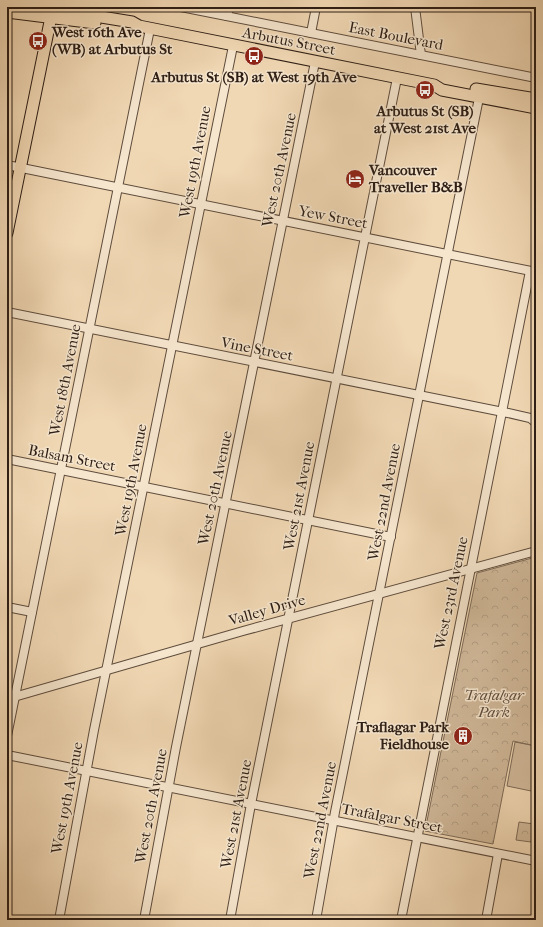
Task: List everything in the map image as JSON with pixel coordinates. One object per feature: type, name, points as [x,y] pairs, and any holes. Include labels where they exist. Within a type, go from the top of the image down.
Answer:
[{"type":"main road","name":"Arbutus Street","points":[[40,7],[131,28],[139,26],[434,85],[442,90],[536,99]]},
{"type":"main road","name":"Arbutus Street","points":[[7,12],[52,11]]},
{"type":"main road","points":[[7,233],[52,11]]},
{"type":"main road","name":"Arbutus Street","points":[[480,94],[536,108]]},
{"type":"street","name":"East Boulevard","points":[[181,7],[536,78]]},
{"type":"street","points":[[227,16],[229,7]]},
{"type":"street","points":[[311,33],[316,7]]},
{"type":"street","points":[[415,7],[421,55]]},
{"type":"street","name":"West 18th Avenue","points":[[7,736],[11,698],[32,612],[150,29]]},
{"type":"street","name":"West 19th Avenue","points":[[59,920],[86,771],[233,46]]},
{"type":"street","name":"West 20th Avenue","points":[[144,920],[168,788],[315,62]]},
{"type":"street","name":"West 21st Avenue","points":[[230,920],[251,804],[397,78]]},
{"type":"street","name":"West 22nd Avenue","points":[[316,920],[334,821],[480,94]]},
{"type":"street","name":"Yew Street","points":[[7,165],[533,272]]},
{"type":"street","points":[[536,237],[536,249]]},
{"type":"street","name":"West 23rd Avenue","points":[[401,920],[470,569],[502,412],[533,272]]},
{"type":"street","name":"Vine Street","points":[[7,312],[502,412],[530,418],[536,423]]},
{"type":"street","name":"Balsam Street","points":[[7,459],[391,537]]},
{"type":"street","name":"Valley Drive","points":[[11,698],[288,618],[536,551]]},
{"type":"street","points":[[7,607],[32,612]]},
{"type":"street","name":"Trafalgar Street","points":[[7,755],[536,861]]},
{"type":"street","points":[[486,920],[498,854]]},
{"type":"green space","name":"Trafalgar Park","points":[[536,557],[536,746],[513,741],[493,844],[425,831],[477,573]]},
{"type":"green space","points":[[515,742],[536,746],[536,792],[507,786]]},
{"type":"green space","points":[[519,822],[534,824],[531,842],[516,840]]},
{"type":"place","name":"West 16th Ave (WB) at Arbutus St","points":[[38,41]]},
{"type":"place","name":"Arbutus St (SB) at West 19th Ave","points":[[254,56]]},
{"type":"place","name":"Arbutus St (SB) at West 21st Ave","points":[[425,90]]},
{"type":"place","name":"Vancouver Traveller B&B","points":[[355,179]]},
{"type":"place","name":"Traflagar Park Fieldhouse","points":[[463,736]]}]
